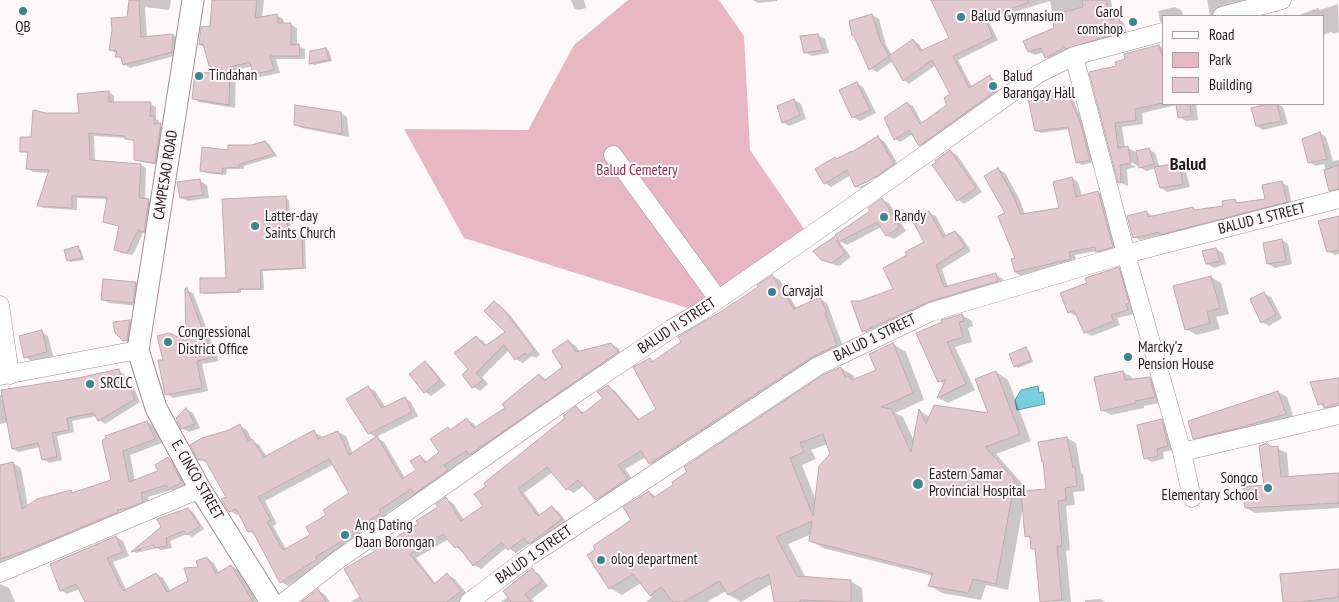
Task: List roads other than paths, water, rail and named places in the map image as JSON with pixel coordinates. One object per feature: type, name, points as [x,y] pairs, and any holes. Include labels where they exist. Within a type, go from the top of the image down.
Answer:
[{"type":"street","name":"CAMPESAO ROAD","points":[[138,350],[193,0]]},
{"type":"street","points":[[1226,15],[1282,0]]},
{"type":"street","name":"BALUD II STREET","points":[[284,602],[338,560],[549,412],[848,210],[1038,74],[1074,56],[1162,32]]},
{"type":"street","points":[[1074,56],[1126,254],[1182,452],[1192,498]]},
{"type":"street","points":[[613,155],[718,299]]},
{"type":"street","name":"BALUD 1 STREET","points":[[469,602],[530,556],[818,366],[931,312],[1126,254],[1339,199]]},
{"type":"street","points":[[0,305],[5,375],[138,350]]},
{"type":"street","name":"E. CINCO STREET","points":[[138,350],[156,408],[200,489],[271,602]]},
{"type":"street","points":[[1182,452],[1339,416]]},
{"type":"street","points":[[0,573],[200,489]]},
{"type":"water","points":[[1038,386],[1039,393],[1043,392],[1045,404],[1017,410],[1015,400],[1021,390]]},
{"type":"place","name":"QB","points":[[23,11]]},
{"type":"place","name":"Balud Gymnasium","points":[[961,17]]},
{"type":"place","name":"Garol comshop","points":[[1133,22]]},
{"type":"place","name":"Tindahan","points":[[199,76]]},
{"type":"place","name":"Balud Barangay Hall","points":[[993,86]]},
{"type":"place","name":"Randy","points":[[884,217]]},
{"type":"place","name":"Latter-day Saints Church","points":[[255,226]]},
{"type":"place","name":"Carvajal","points":[[772,292]]},
{"type":"place","name":"Congressional District Office","points":[[168,342]]},
{"type":"place","name":"Marcky'z Pension House","points":[[1128,357]]},
{"type":"place","name":"SRCLC","points":[[90,384]]},
{"type":"place","name":"Eastern Samar Provincial Hospital","points":[[918,484]]},
{"type":"place","name":"Songco Elementary School","points":[[1268,488]]},
{"type":"place","name":"Ang Dating Daan Borongan","points":[[345,535]]},
{"type":"place","name":"olog department","points":[[601,560]]},
{"type":"district","name":"Balud","points":[[1188,165]]},
{"type":"park label","name":"Balud Cemetery","points":[[637,171]]}]
